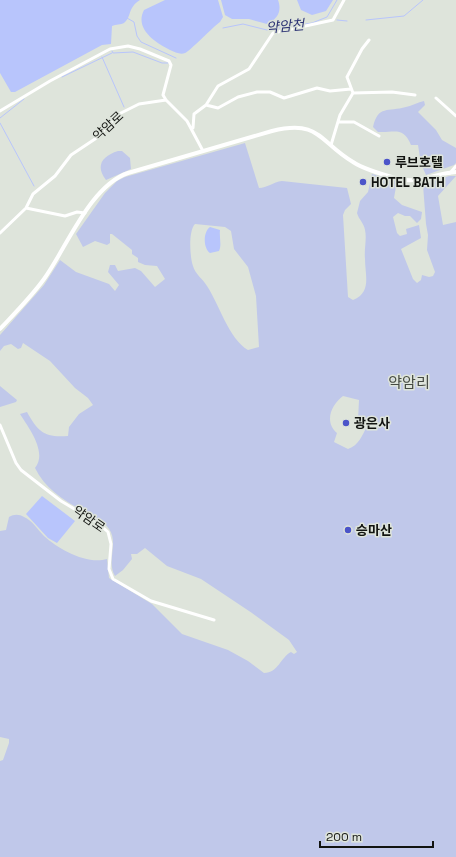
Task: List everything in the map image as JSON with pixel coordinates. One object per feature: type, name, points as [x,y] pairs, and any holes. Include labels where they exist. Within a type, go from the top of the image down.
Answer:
[{"type":"street","points":[[192,128],[194,114],[206,105],[218,86],[250,70],[273,33],[333,20],[344,0]]},
{"type":"street","points":[[353,93],[347,80],[348,75],[369,40]]},
{"type":"street","points":[[0,111],[50,81],[110,49],[128,46],[140,49],[169,61],[170,65],[163,95],[166,100],[179,111],[192,128],[203,151]]},
{"type":"street","points":[[206,105],[218,108],[238,97],[257,92],[270,92],[284,98],[317,88],[330,91],[351,89]]},
{"type":"street","points":[[353,93],[392,92],[415,95]]},
{"type":"street","points":[[331,145],[340,115],[353,93]]},
{"type":"street","points":[[436,98],[456,116]]},
{"type":"street","name":"약암로","points":[[0,233],[26,208],[33,194],[55,176],[71,155],[98,136],[117,115],[127,108],[139,104],[166,100]]},
{"type":"street","points":[[338,122],[354,122],[379,136]]},
{"type":"street","points":[[0,330],[44,279],[71,234],[86,213],[105,187],[117,177],[203,151],[292,127],[310,130],[321,135],[354,163],[399,179],[419,180],[456,172]]},
{"type":"street","points":[[450,173],[456,166]]},
{"type":"street","points":[[26,208],[65,216],[77,212],[86,213]]},
{"type":"street","name":"약암로","points":[[0,425],[16,463],[21,470],[61,501],[98,523],[108,532],[111,544],[109,569],[113,579],[151,601],[214,620]]},
{"type":"shaded area","points":[[0,0],[140,0],[133,6],[124,23],[112,26],[111,44],[102,45],[15,92],[11,92],[0,73]]},
{"type":"shaded area","points":[[165,0],[218,0],[223,17],[220,22],[187,52],[181,54],[164,47],[153,39],[144,29],[142,23],[144,10]]},
{"type":"shaded area","points":[[221,0],[278,0],[280,8],[274,20],[267,24],[249,19],[232,19],[225,15]]},
{"type":"shaded area","points":[[297,0],[333,0],[326,11],[312,15],[301,10]]},
{"type":"shaded area","points":[[424,101],[425,105],[418,112],[436,130],[442,140],[456,148],[456,163],[454,165],[426,175],[421,164],[418,145],[411,145],[402,133],[378,132],[373,127],[375,120],[381,112]]},
{"type":"shaded area","points":[[245,143],[259,188],[282,181],[347,188],[351,204],[345,210],[343,215],[348,297],[353,300],[359,297],[363,292],[366,282],[366,233],[364,225],[357,213],[360,201],[368,192],[372,174],[397,181],[394,198],[402,205],[422,212],[421,219],[417,223],[410,216],[405,216],[398,213],[393,217],[397,233],[400,236],[407,234],[406,229],[419,225],[421,238],[401,249],[413,279],[417,283],[421,280],[422,275],[429,277],[433,276],[435,272],[427,250],[428,235],[423,185],[449,176],[456,176],[438,196],[443,225],[456,222],[456,857],[0,857],[0,761],[3,760],[9,739],[0,737],[0,531],[6,530],[9,517],[18,515],[27,518],[50,541],[73,555],[91,560],[107,559],[109,578],[152,604],[182,634],[228,650],[248,661],[264,673],[276,668],[291,652],[294,654],[297,652],[289,640],[252,613],[201,579],[167,566],[145,548],[137,554],[131,554],[132,559],[123,570],[115,576],[112,564],[113,540],[109,529],[99,520],[71,504],[50,489],[39,476],[35,468],[39,455],[38,447],[32,433],[20,414],[27,412],[39,429],[48,435],[68,436],[69,427],[79,414],[93,405],[88,398],[75,388],[50,361],[23,343],[21,348],[18,349],[11,344],[4,346],[0,351],[0,335],[44,285],[60,260],[76,272],[109,284],[115,291],[119,285],[108,272],[110,265],[115,265],[118,271],[135,268],[141,271],[155,287],[165,279],[157,266],[145,265],[138,262],[138,258],[132,254],[132,250],[112,234],[110,234],[110,243],[107,245],[95,241],[83,247],[76,234],[105,193],[117,181],[125,177]],"holes":[[[195,224],[225,227],[231,231],[234,249],[248,267],[256,296],[259,347],[248,350],[235,338],[207,286],[194,269],[191,257],[190,238]],[[343,396],[359,400],[358,420],[367,426],[358,443],[348,449],[334,442],[337,433],[333,429],[330,419],[332,409]]]},
{"type":"shaded area","points":[[122,151],[130,158],[131,169],[106,180],[101,170],[102,162],[112,153]]},
{"type":"shaded area","points":[[210,227],[220,230],[220,249],[219,251],[210,253],[206,248],[205,236]]},
{"type":"shaded area","points":[[0,386],[17,400],[16,402],[0,407]]},
{"type":"shaded area","points":[[42,496],[75,521],[57,543],[48,538],[26,514]]},
{"type":"waterway","name":"약암천","points":[[223,28],[243,24],[267,30],[312,23],[327,17],[337,0]]},
{"type":"waterway","points":[[366,20],[404,16],[423,0]]},
{"type":"waterway","name":"약암천","points":[[127,18],[134,22],[137,36],[141,42],[176,58]]},
{"type":"waterway","points":[[337,20],[347,21]]},
{"type":"waterway","points":[[112,51],[113,53],[133,52],[162,63],[168,63]]},
{"type":"waterway","points":[[62,77],[112,53]]},
{"type":"waterway","points":[[102,57],[124,107]]},
{"type":"waterway","points":[[0,118],[24,99]]},
{"type":"waterway","points":[[0,123],[34,186]]},
{"type":"place","name":"루브호텔","points":[[387,162]]},
{"type":"place","name":"HOTEL BATH","points":[[363,182]]},
{"type":"place","name":"광은사","points":[[346,423]]},
{"type":"place","name":"승마산","points":[[348,530]]},
{"type":"district","name":"약암리","points":[[409,382]]}]
